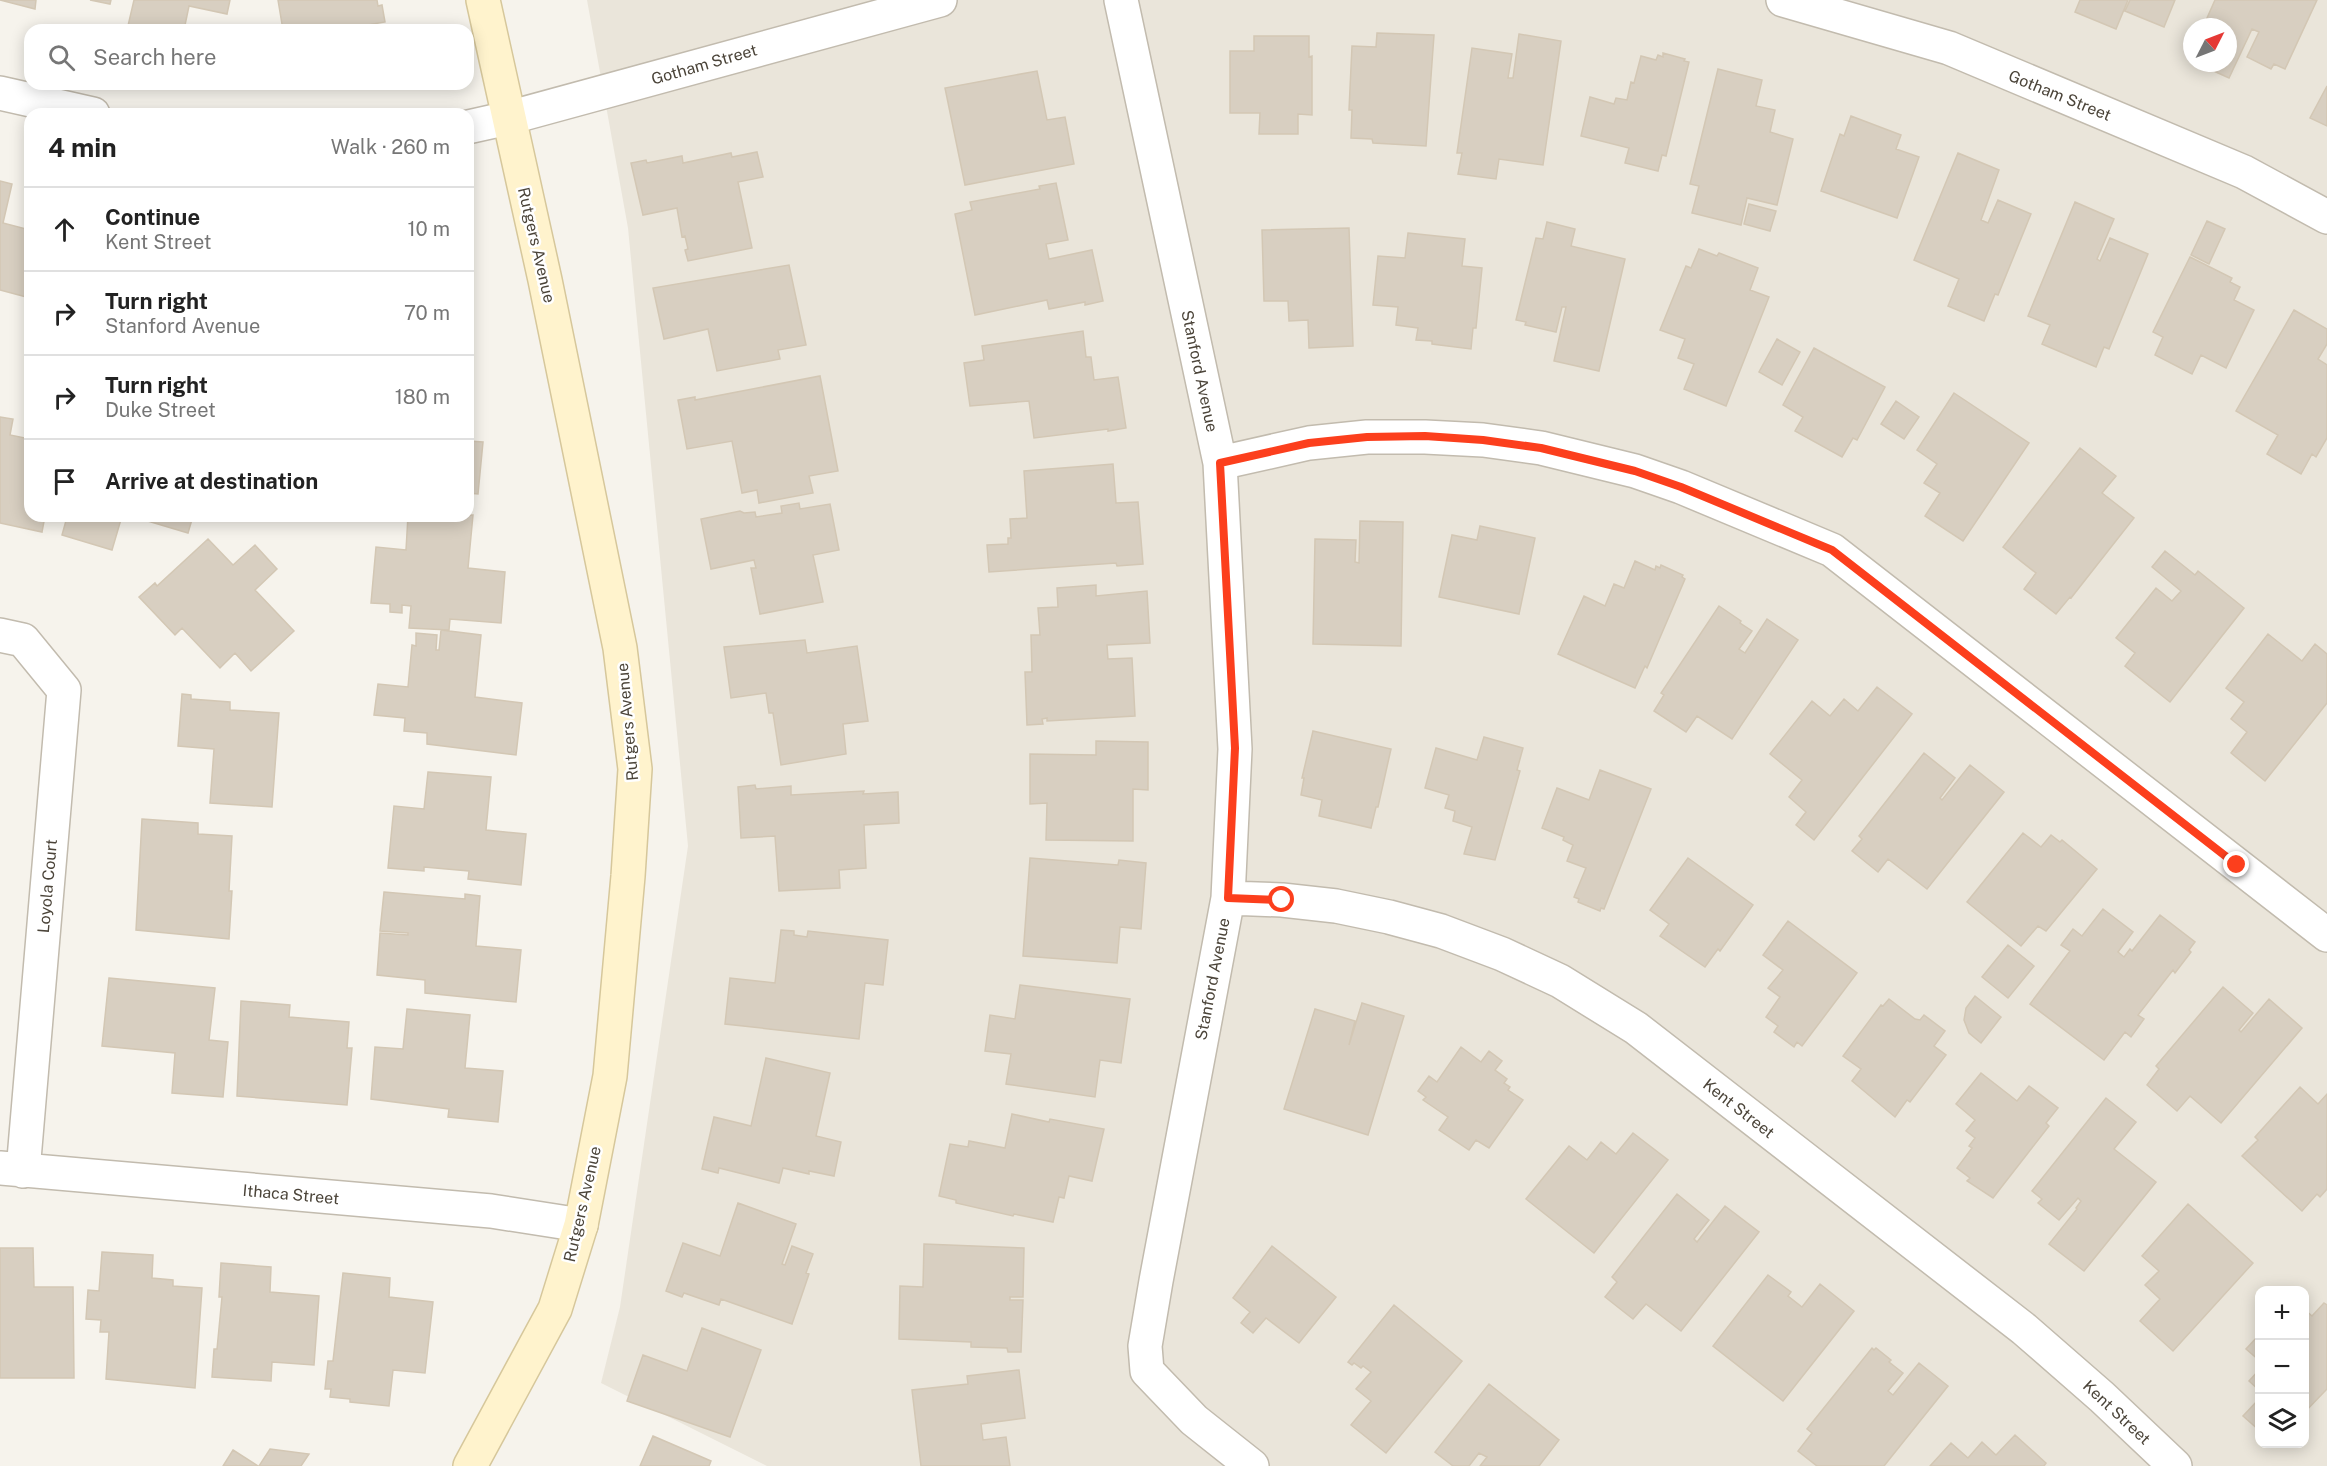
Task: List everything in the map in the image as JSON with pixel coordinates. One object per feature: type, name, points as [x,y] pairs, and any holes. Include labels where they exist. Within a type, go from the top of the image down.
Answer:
[{"type":"main road","name":"Rutgers Avenue","points":[[470,1466],[555,1309],[581,1225],[610,1076],[628,876],[634,769],[620,648],[545,280],[483,0]]},
{"type":"street","name":"Gotham Street","points":[[474,126],[940,0]]},
{"type":"street","name":"Stanford Avenue","points":[[1121,0],[1220,463],[1235,748],[1228,898],[1156,1281],[1145,1346],[1147,1371],[1194,1420],[1252,1466]]},
{"type":"street","name":"Gotham Street","points":[[1783,0],[1949,48],[2244,172],[2327,217]]},
{"type":"street","points":[[0,93],[66,108]]},
{"type":"street","points":[[1220,463],[1309,443],[1367,437],[1425,436],[1483,440],[1541,448],[1588,458],[1663,481],[1832,550],[2327,936]]},
{"type":"street","name":"Loyola Court","points":[[0,635],[23,640],[64,690],[11,1170]]},
{"type":"street","name":"Kent Street","points":[[1228,898],[1282,900],[1336,906],[1389,917],[1441,932],[1502,954],[1560,981],[1636,1028],[2016,1323],[2102,1397],[2175,1466]]},
{"type":"street","name":"Ithaca Street","points":[[11,1170],[491,1211],[581,1225]]},
{"type":"shaded area","points":[[587,0],[2327,0],[2327,1466],[767,1466],[601,1383],[620,1307],[688,846],[628,228]]},
{"type":"building","points":[[0,0],[36,0],[35,9]]},
{"type":"building","points":[[90,0],[111,0],[110,4]]},
{"type":"building","points":[[134,0],[230,0],[227,14],[189,6],[185,24],[128,24]]},
{"type":"building","points":[[278,0],[377,0],[378,6],[382,5],[385,22],[374,24],[282,24]]},
{"type":"building","points":[[2080,0],[2128,0],[2116,29],[2075,12]]},
{"type":"building","points":[[2130,0],[2175,0],[2164,27],[2125,11]]},
{"type":"building","points":[[2215,0],[2317,0],[2285,69],[2274,64],[2271,69],[2247,57],[2259,32],[2252,29],[2237,61],[2237,18],[2207,18]]},
{"type":"building","points":[[1377,33],[1434,35],[1426,146],[1373,143],[1372,139],[1351,138],[1352,110],[1349,110],[1352,46],[1376,47]]},
{"type":"building","points":[[1519,34],[1561,41],[1543,165],[1499,159],[1496,179],[1458,174],[1462,153],[1457,153],[1472,48],[1512,54],[1508,78],[1513,78]]},
{"type":"building","points":[[1254,36],[1309,36],[1309,57],[1312,56],[1312,115],[1298,114],[1298,134],[1259,134],[1260,113],[1230,113],[1230,51],[1254,51]]},
{"type":"building","points":[[1663,53],[1689,62],[1666,156],[1662,155],[1658,171],[1625,163],[1629,148],[1581,136],[1590,97],[1614,104],[1616,98],[1627,100],[1641,56],[1656,60],[1658,55],[1663,57]]},
{"type":"building","points":[[1718,69],[1762,80],[1756,106],[1775,110],[1770,132],[1793,139],[1777,205],[1747,198],[1741,225],[1692,213],[1699,186],[1690,184]]},
{"type":"building","points":[[1037,71],[1047,120],[1065,117],[1074,164],[965,185],[945,88]]},
{"type":"building","points":[[2216,72],[2232,72],[2229,78]]},
{"type":"building","points":[[2327,86],[2327,126],[2310,118]]},
{"type":"building","points":[[1851,116],[1901,135],[1896,149],[1919,157],[1897,218],[1821,191],[1840,134],[1844,136]]},
{"type":"building","points":[[757,152],[763,177],[738,182],[752,248],[688,261],[685,250],[688,249],[685,236],[682,237],[677,208],[643,215],[631,163],[646,160],[647,163],[682,156],[683,163],[731,153],[732,157]]},
{"type":"building","points":[[1958,153],[1999,170],[1981,220],[1988,223],[1998,200],[2031,214],[1998,295],[1995,294],[1984,321],[1948,306],[1959,279],[1914,260]]},
{"type":"building","points":[[0,181],[12,184],[3,223],[24,228],[24,296],[0,290]]},
{"type":"building","points":[[1056,183],[1068,240],[1046,244],[1049,259],[1092,250],[1103,301],[1049,309],[1047,300],[975,315],[955,214],[972,210],[970,202],[1040,189],[1039,186]]},
{"type":"building","points":[[2075,202],[2114,219],[2097,259],[2100,261],[2110,238],[2148,254],[2109,349],[2104,347],[2096,367],[2042,344],[2050,325],[2028,316]]},
{"type":"building","points":[[1749,204],[1776,211],[1770,231],[1744,224]]},
{"type":"building","points":[[2207,221],[2225,229],[2209,264],[2191,255]]},
{"type":"building","points":[[1547,222],[1575,229],[1571,246],[1625,259],[1599,371],[1554,361],[1566,307],[1562,307],[1556,332],[1525,325],[1526,322],[1516,320],[1536,238],[1543,239]]},
{"type":"building","points":[[1349,228],[1353,346],[1309,348],[1308,320],[1289,321],[1288,301],[1264,301],[1262,230]]},
{"type":"building","points":[[1408,233],[1465,239],[1462,266],[1482,268],[1476,328],[1473,328],[1471,349],[1416,340],[1418,328],[1396,325],[1398,307],[1373,305],[1378,256],[1405,258]]},
{"type":"building","points":[[1699,249],[1717,256],[1719,253],[1758,268],[1750,290],[1769,297],[1726,406],[1684,389],[1694,364],[1678,358],[1685,339],[1660,330],[1686,266],[1691,268]]},
{"type":"building","points":[[2190,257],[2232,278],[2230,282],[2240,287],[2234,300],[2254,310],[2226,368],[2201,355],[2192,374],[2155,355],[2163,337],[2153,332]]},
{"type":"building","points":[[789,265],[806,345],[778,350],[780,359],[717,371],[708,329],[664,339],[653,288]]},
{"type":"building","points":[[2294,310],[2327,329],[2327,344],[2318,359],[2327,365],[2327,438],[2316,457],[2312,454],[2301,474],[2267,454],[2278,435],[2236,411]]},
{"type":"building","points":[[1083,331],[1086,357],[1091,357],[1094,380],[1118,377],[1126,428],[1034,438],[1029,401],[970,406],[964,363],[984,360],[982,346]]},
{"type":"building","points":[[1777,339],[1800,352],[1782,385],[1759,372]]},
{"type":"building","points":[[1814,348],[1885,387],[1857,440],[1853,438],[1842,457],[1795,431],[1803,417],[1783,405]]},
{"type":"building","points":[[820,376],[838,471],[809,476],[813,493],[759,503],[757,490],[742,493],[732,441],[687,449],[678,400],[695,397],[695,400]]},
{"type":"building","points":[[1954,393],[2029,443],[1963,541],[1925,516],[1940,493],[1924,483],[1937,464],[1917,450]]},
{"type":"building","points":[[1896,401],[1919,417],[1904,439],[1881,424]]},
{"type":"building","points":[[0,417],[13,419],[10,435],[24,438],[24,522],[44,522],[42,532],[0,523]]},
{"type":"building","points":[[474,441],[483,442],[478,494],[474,494]]},
{"type":"building","points":[[2080,448],[2116,476],[2102,493],[2134,518],[2056,614],[2024,589],[2036,573],[2003,547]]},
{"type":"building","points":[[1113,464],[1116,503],[1138,502],[1143,564],[1117,566],[1116,563],[989,572],[987,545],[1008,544],[1008,538],[1011,538],[1010,519],[1027,518],[1024,471]]},
{"type":"building","points":[[799,503],[800,509],[830,504],[839,550],[813,555],[823,602],[760,614],[751,568],[756,568],[754,560],[711,569],[701,519],[740,511],[755,512],[756,517],[782,513],[781,506]]},
{"type":"building","points":[[1360,521],[1403,522],[1401,646],[1313,644],[1315,539],[1356,540],[1355,562],[1359,563]]},
{"type":"building","points":[[66,522],[120,522],[112,550],[62,535]]},
{"type":"building","points":[[151,522],[191,522],[188,533]]},
{"type":"building","points":[[408,522],[472,522],[468,568],[505,572],[501,623],[450,619],[449,630],[409,628],[411,606],[402,605],[402,613],[390,612],[390,604],[371,603],[376,547],[406,550]]},
{"type":"building","points":[[1480,526],[1535,538],[1519,614],[1439,597],[1452,535],[1477,540]]},
{"type":"building","points":[[208,539],[233,565],[255,545],[277,569],[255,590],[294,631],[251,671],[235,653],[220,668],[182,628],[175,635],[139,597],[155,583],[157,586]]},
{"type":"building","points":[[2165,551],[2195,575],[2198,571],[2244,608],[2170,702],[2125,666],[2135,653],[2116,638],[2156,588],[2172,601],[2181,591],[2152,567]]},
{"type":"building","points":[[1635,561],[1655,570],[1656,566],[1660,568],[1661,565],[1683,575],[1685,579],[1647,668],[1645,666],[1635,688],[1558,654],[1584,596],[1605,606],[1614,584],[1624,588]]},
{"type":"building","points":[[1096,585],[1096,596],[1147,591],[1150,643],[1107,645],[1108,659],[1132,658],[1135,716],[1047,721],[1047,718],[1042,719],[1043,724],[1027,725],[1025,672],[1032,672],[1031,635],[1040,635],[1038,608],[1058,607],[1057,588]]},
{"type":"building","points":[[1719,606],[1752,631],[1739,649],[1745,653],[1767,619],[1798,640],[1732,739],[1697,716],[1686,732],[1654,711],[1664,695],[1661,693]]},
{"type":"building","points":[[441,630],[481,635],[475,697],[522,703],[516,755],[427,744],[427,733],[404,731],[405,718],[374,715],[378,684],[408,687],[412,645],[416,646],[416,633],[437,635],[436,650],[439,650]]},
{"type":"building","points":[[2268,634],[2302,661],[2315,644],[2327,654],[2327,703],[2265,781],[2231,753],[2247,732],[2231,719],[2244,702],[2226,688]]},
{"type":"building","points":[[805,640],[807,653],[857,646],[868,721],[843,724],[846,754],[781,765],[773,713],[769,713],[766,693],[731,698],[724,647]]},
{"type":"building","points":[[1877,687],[1912,714],[1814,840],[1796,825],[1806,812],[1789,797],[1802,780],[1770,754],[1812,701],[1830,716],[1844,699],[1858,711]]},
{"type":"building","points":[[182,694],[191,695],[191,699],[230,702],[230,710],[279,713],[272,807],[210,803],[214,749],[178,746]]},
{"type":"building","points":[[1313,731],[1391,749],[1371,828],[1319,816],[1322,800],[1301,795],[1304,778],[1302,778]]},
{"type":"building","points":[[1484,737],[1523,748],[1517,770],[1520,771],[1495,860],[1464,854],[1472,827],[1453,821],[1455,811],[1445,808],[1449,795],[1425,788],[1436,748],[1477,760]]},
{"type":"building","points":[[1096,741],[1148,742],[1148,790],[1133,789],[1133,841],[1046,840],[1047,803],[1030,804],[1030,754],[1096,755]]},
{"type":"building","points":[[1924,753],[1955,778],[1940,798],[1942,800],[1970,765],[2004,792],[1927,889],[1888,859],[1878,872],[1852,851],[1862,839],[1859,836]]},
{"type":"building","points":[[1600,770],[1651,789],[1604,909],[1601,908],[1600,911],[1578,902],[1579,899],[1574,897],[1586,868],[1567,861],[1573,845],[1563,840],[1564,837],[1542,828],[1557,788],[1589,800]]},
{"type":"building","points":[[428,772],[491,777],[486,830],[526,834],[521,885],[468,879],[469,871],[424,867],[424,871],[388,868],[394,806],[424,809]]},
{"type":"building","points":[[755,785],[756,789],[791,786],[791,795],[864,791],[863,794],[898,792],[899,823],[864,825],[866,868],[839,870],[840,888],[779,891],[775,836],[741,838],[738,787]]},
{"type":"building","points":[[142,819],[198,823],[198,834],[232,836],[229,939],[136,930]]},
{"type":"building","points":[[2023,833],[2041,847],[2051,835],[2060,842],[2062,840],[2097,869],[2046,931],[2038,926],[2021,946],[1967,902]]},
{"type":"building","points":[[1030,858],[1118,865],[1119,860],[1146,863],[1141,929],[1120,927],[1117,963],[1023,956]]},
{"type":"building","points":[[1688,858],[1753,905],[1720,951],[1718,949],[1705,967],[1660,936],[1669,924],[1650,910]]},
{"type":"building","points":[[384,892],[465,899],[465,894],[480,896],[476,946],[521,950],[516,1002],[425,993],[425,980],[377,975],[380,933],[408,935],[408,933],[380,931]]},
{"type":"building","points":[[2103,909],[2133,932],[2118,952],[2124,957],[2130,949],[2132,951],[2160,915],[2195,942],[2189,950],[2191,952],[2175,973],[2173,970],[2138,1015],[2144,1019],[2131,1037],[2125,1032],[2104,1060],[2030,1004],[2070,951],[2061,945],[2073,929],[2082,936]]},
{"type":"building","points":[[1788,921],[1857,973],[1802,1046],[1797,1042],[1794,1047],[1774,1032],[1778,1026],[1766,1017],[1780,997],[1768,988],[1783,970],[1763,955]]},
{"type":"building","points":[[781,930],[794,931],[794,935],[807,937],[808,931],[888,940],[883,985],[865,983],[859,1039],[725,1024],[730,978],[775,983]]},
{"type":"building","points":[[2008,945],[2034,966],[2008,998],[1982,977]]},
{"type":"building","points":[[109,978],[215,988],[209,1040],[228,1042],[223,1097],[172,1093],[175,1053],[102,1046]]},
{"type":"building","points":[[1020,985],[1130,999],[1121,1063],[1100,1060],[1095,1097],[1006,1084],[1011,1054],[985,1051],[990,1015],[1015,1019]]},
{"type":"building","points":[[2223,987],[2253,1013],[2239,1030],[2241,1032],[2269,999],[2302,1028],[2221,1123],[2190,1096],[2177,1111],[2147,1085],[2159,1069],[2156,1066]]},
{"type":"building","points":[[1975,996],[2001,1017],[1981,1043],[1969,1033],[1964,1020],[1966,1008]]},
{"type":"building","points":[[1889,999],[1915,1019],[1920,1020],[1924,1015],[1945,1031],[1934,1046],[1946,1055],[1910,1102],[1907,1100],[1895,1117],[1852,1081],[1861,1069],[1843,1056],[1881,1005],[1883,1006]]},
{"type":"building","points":[[241,1001],[290,1005],[289,1017],[349,1022],[347,1048],[352,1048],[347,1105],[237,1096]]},
{"type":"building","points":[[1362,1003],[1404,1016],[1368,1135],[1284,1109],[1315,1009],[1355,1021],[1349,1045]]},
{"type":"building","points":[[407,1009],[470,1015],[465,1068],[503,1071],[498,1122],[448,1117],[449,1109],[371,1099],[375,1047],[403,1049]]},
{"type":"building","points":[[1461,1047],[1481,1062],[1489,1051],[1502,1061],[1495,1070],[1507,1079],[1504,1083],[1510,1087],[1508,1090],[1523,1100],[1489,1148],[1476,1140],[1469,1150],[1439,1130],[1448,1117],[1423,1100],[1426,1097],[1418,1091],[1429,1076],[1437,1082]]},
{"type":"building","points":[[766,1058],[830,1073],[816,1136],[841,1142],[834,1176],[809,1171],[809,1174],[783,1168],[779,1183],[719,1168],[718,1173],[702,1169],[714,1117],[751,1126]]},
{"type":"building","points":[[1981,1073],[2017,1101],[2029,1086],[2058,1108],[2046,1123],[2049,1126],[1993,1198],[1967,1181],[1970,1178],[1957,1168],[1972,1148],[1969,1146],[1975,1138],[1966,1131],[1975,1120],[1956,1104]]},
{"type":"building","points":[[2300,1087],[2318,1104],[2327,1094],[2327,1189],[2320,1197],[2317,1194],[2302,1211],[2242,1156],[2258,1140],[2255,1137]]},
{"type":"building","points":[[2106,1098],[2136,1122],[2114,1149],[2156,1182],[2084,1271],[2049,1244],[2081,1201],[2078,1198],[2059,1220],[2038,1203],[2042,1199],[2032,1191]]},
{"type":"building","points":[[1012,1114],[1049,1122],[1050,1119],[1104,1129],[1092,1181],[1069,1176],[1064,1198],[1059,1197],[1053,1222],[1014,1214],[1013,1216],[956,1203],[956,1200],[939,1196],[950,1144],[968,1147],[969,1141],[1005,1148]]},
{"type":"building","points":[[1633,1133],[1668,1160],[1594,1253],[1526,1199],[1569,1146],[1587,1160],[1601,1142],[1616,1154]]},
{"type":"building","points":[[1677,1194],[1709,1220],[1694,1239],[1697,1242],[1725,1206],[1759,1232],[1681,1331],[1646,1304],[1633,1319],[1605,1297],[1617,1282],[1612,1277]]},
{"type":"building","points":[[738,1203],[796,1224],[782,1264],[785,1265],[792,1246],[813,1254],[806,1273],[809,1274],[792,1324],[721,1299],[719,1305],[684,1293],[682,1297],[666,1291],[683,1243],[720,1256]]},
{"type":"building","points":[[2188,1204],[2253,1263],[2173,1351],[2140,1321],[2160,1299],[2145,1285],[2159,1271],[2142,1256]]},
{"type":"building","points":[[924,1244],[1024,1248],[1023,1297],[1010,1297],[1010,1300],[1023,1300],[1021,1352],[1008,1352],[1007,1348],[971,1347],[971,1342],[899,1339],[900,1286],[923,1287]]},
{"type":"building","points":[[1272,1246],[1336,1297],[1299,1343],[1266,1318],[1253,1333],[1241,1323],[1250,1312],[1233,1298]]},
{"type":"building","points":[[0,1248],[33,1248],[34,1287],[73,1287],[74,1378],[0,1378]]},
{"type":"building","points":[[102,1252],[153,1255],[152,1278],[173,1280],[173,1286],[202,1288],[195,1388],[106,1379],[109,1332],[100,1332],[101,1320],[86,1319],[88,1290],[99,1291]]},
{"type":"building","points":[[221,1263],[271,1267],[270,1292],[319,1296],[314,1365],[272,1362],[271,1381],[212,1377],[222,1297],[219,1297]]},
{"type":"building","points":[[343,1273],[390,1278],[389,1297],[433,1302],[425,1373],[393,1370],[389,1406],[350,1402],[350,1399],[330,1397],[331,1389],[325,1389],[328,1361],[333,1361]]},
{"type":"building","points":[[1768,1275],[1791,1292],[1788,1296],[1802,1307],[1820,1284],[1854,1311],[1783,1401],[1713,1346]]},
{"type":"building","points":[[2324,1303],[2327,1305],[2327,1389],[2309,1408],[2309,1313],[2312,1316]]},
{"type":"building","points":[[1394,1305],[1462,1361],[1386,1453],[1351,1425],[1371,1401],[1356,1389],[1371,1372],[1363,1366],[1361,1368],[1348,1362]]},
{"type":"building","points":[[702,1328],[761,1350],[730,1437],[627,1401],[643,1355],[687,1371]]},
{"type":"building","points":[[2255,1339],[2255,1357],[2246,1349]]},
{"type":"building","points":[[1872,1348],[1874,1350],[1876,1348],[1891,1360],[1889,1362],[1903,1373],[1888,1391],[1893,1395],[1919,1363],[1948,1386],[1884,1466],[1817,1466],[1798,1451],[1812,1433],[1807,1429]]},
{"type":"building","points":[[1019,1370],[1025,1418],[981,1424],[983,1440],[1006,1437],[1010,1466],[921,1466],[912,1390],[968,1384],[967,1376]]},
{"type":"building","points":[[2255,1374],[2255,1386],[2249,1381]]},
{"type":"building","points":[[1489,1384],[1559,1440],[1539,1466],[1480,1466],[1487,1457],[1479,1453],[1469,1466],[1453,1466],[1435,1452]]},
{"type":"building","points":[[2255,1403],[2255,1427],[2243,1416]]},
{"type":"building","points":[[2015,1435],[2046,1463],[2044,1466],[1930,1466],[1951,1443],[1968,1458],[1982,1442],[1996,1455]]},
{"type":"building","points":[[653,1436],[711,1461],[709,1466],[640,1466]]},
{"type":"building","points":[[270,1449],[309,1454],[301,1466],[259,1466]]},
{"type":"building","points":[[233,1450],[258,1466],[223,1466]]},
{"type":"route","points":[[1282,900],[1228,898],[1235,748],[1220,463],[1309,443],[1367,437],[1425,436],[1483,440],[1541,448],[1588,458],[1681,487],[1832,550],[2237,865]]}]
